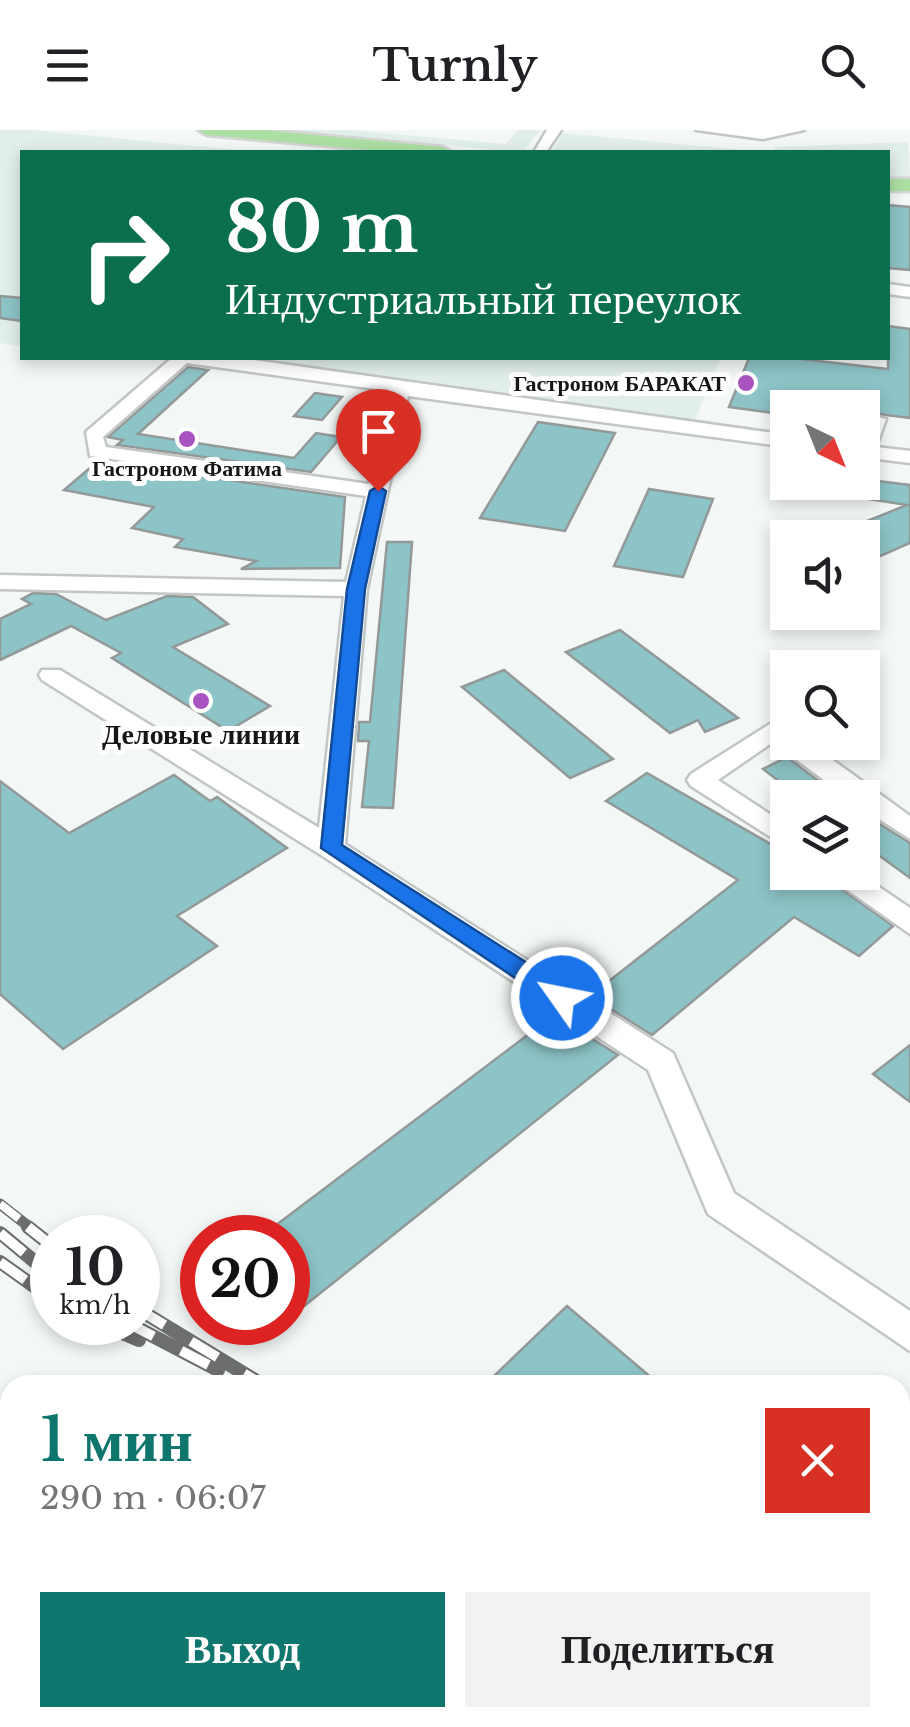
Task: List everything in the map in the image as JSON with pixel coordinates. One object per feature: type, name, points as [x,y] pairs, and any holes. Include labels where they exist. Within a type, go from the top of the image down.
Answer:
[{"type":"main road","points":[[207,130],[422,150]]},
{"type":"street","points":[[703,130],[802,131]]},
{"type":"street","points":[[180,360],[93,436],[96,452],[378,491]]},
{"type":"street","points":[[215,360],[386,382],[400,390],[770,439]]},
{"type":"street","points":[[331,848],[356,589],[400,390]]},
{"type":"street","points":[[880,453],[910,457]]},
{"type":"street","points":[[0,582],[356,589]]},
{"type":"street","points":[[51,675],[331,848],[662,1062],[721,1202],[910,1333]]},
{"type":"street","points":[[770,732],[700,780],[770,827]]},
{"type":"street","points":[[813,760],[910,830]]},
{"type":"street","points":[[862,890],[910,923]]},
{"type":"shaded area","points":[[0,130],[238,150],[20,150],[20,346],[0,343]]},
{"type":"shaded area","points":[[277,130],[349,130],[506,144],[518,130],[541,130],[524,150]]},
{"type":"shaded area","points":[[562,133],[744,150],[553,150]]},
{"type":"shaded area","points":[[908,142],[910,179],[890,179],[890,150],[774,150]]},
{"type":"shaded area","points":[[255,360],[720,360],[695,420]]},
{"type":"building","points":[[890,205],[910,207],[910,270],[890,268]]},
{"type":"building","points":[[0,296],[20,298],[20,321],[0,318]]},
{"type":"building","points":[[890,326],[910,329],[910,418],[880,414],[880,390],[770,390],[770,413],[729,407],[748,360],[810,360],[888,369]]},
{"type":"building","points":[[188,367],[208,370],[138,434],[294,458],[316,433],[341,437],[311,472],[117,445],[123,440],[108,437]]},
{"type":"building","points":[[315,393],[342,397],[322,420],[294,416]]},
{"type":"building","points":[[538,422],[615,433],[565,531],[480,518]]},
{"type":"building","points":[[98,461],[345,497],[340,568],[241,569],[256,561],[175,547],[183,539],[132,528],[154,507],[64,490]]},
{"type":"building","points":[[880,481],[910,485],[910,543],[880,556],[880,520],[870,520],[907,505],[875,500],[880,500]]},
{"type":"building","points":[[649,489],[713,499],[683,577],[614,566]]},
{"type":"building","points":[[387,542],[412,542],[393,808],[362,807],[369,741],[358,741],[359,722],[370,722]]},
{"type":"building","points":[[33,593],[56,594],[106,620],[167,596],[193,597],[228,624],[173,647],[270,706],[228,731],[112,658],[121,653],[71,626],[0,660],[0,619],[31,604],[22,599]]},
{"type":"building","points":[[620,630],[738,718],[705,732],[698,720],[670,733],[566,652]]},
{"type":"building","points":[[504,670],[613,759],[570,778],[462,687]]},
{"type":"building","points":[[781,760],[791,760],[817,780],[777,780],[763,769]]},
{"type":"building","points":[[647,773],[770,844],[770,890],[843,890],[893,926],[859,956],[794,917],[652,1035],[590,996],[738,880],[606,801]]},
{"type":"building","points":[[174,775],[210,801],[217,797],[287,848],[177,916],[217,946],[63,1049],[0,994],[0,781],[69,833]]},
{"type":"building","points":[[880,824],[910,843],[910,878],[880,856]]},
{"type":"building","points":[[554,1015],[618,1055],[310,1301],[310,1215],[289,1215]]},
{"type":"building","points":[[910,1045],[910,1102],[873,1074]]},
{"type":"building","points":[[567,1306],[648,1375],[495,1375]]},
{"type":"railway","points":[[0,1204],[30,1227]]},
{"type":"railway","points":[[0,1233],[30,1258]]},
{"type":"railway","points":[[0,1262],[30,1283]]},
{"type":"railway","points":[[160,1322],[247,1375]]},
{"type":"railway","points":[[160,1340],[218,1370]]},
{"type":"place","name":"Гастроном БАРАКАТ","points":[[746,383]]},
{"type":"place","name":"Гастроном Фатима","points":[[187,439]]},
{"type":"place","name":"Деловые линии","points":[[201,701]]},
{"type":"route","points":[[378,491],[356,589],[331,848],[562,998]]}]
